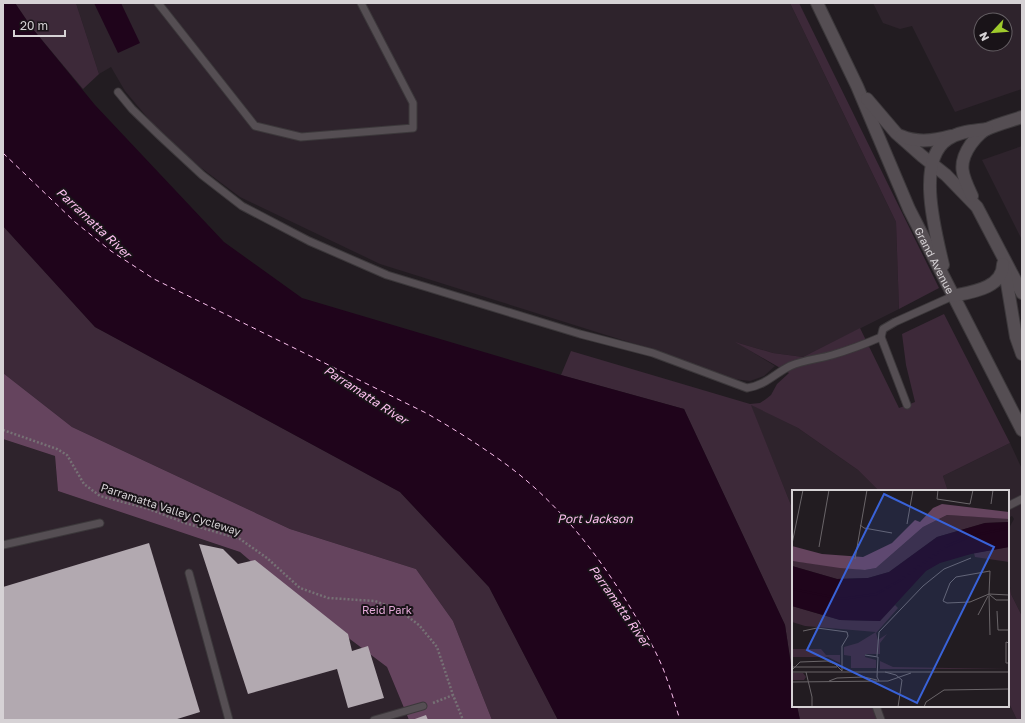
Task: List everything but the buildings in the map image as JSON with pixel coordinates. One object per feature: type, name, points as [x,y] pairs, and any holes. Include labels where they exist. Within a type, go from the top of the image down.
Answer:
[{"type":"street","name":"Grand Avenue","points":[[817,3],[857,86],[909,209],[1021,428]]},
{"type":"street","name":"Grand Avenue","points":[[857,86],[896,133],[946,175],[967,195],[982,214],[1002,257],[1022,293]]},
{"type":"street","points":[[896,133],[906,138],[935,140],[961,133],[987,129],[1022,117]]},
{"type":"street","points":[[982,214],[964,179],[962,161],[979,135],[987,129]]},
{"type":"street","points":[[946,282],[931,210],[930,187],[933,165],[938,151],[948,139],[961,133]]},
{"type":"street","points":[[953,296],[980,290],[992,284],[1002,273],[1002,257]]},
{"type":"street","points":[[1002,257],[1016,337],[1022,354]]},
{"type":"lane","points":[[158,3],[255,126],[301,137],[413,128],[413,103],[361,3]]},
{"type":"lane","points":[[118,92],[132,109],[165,141],[202,175],[242,206],[309,242],[387,275],[580,334],[653,353],[747,388],[764,383],[790,366],[831,355],[881,337]]},
{"type":"lane","points":[[908,405],[881,337],[883,329],[895,322],[953,296]]},
{"type":"lane","points":[[1009,506],[1022,499]]},
{"type":"lane","points":[[3,545],[100,523]]},
{"type":"lane","points":[[189,573],[229,720]]},
{"type":"lane","points":[[374,720],[423,706]]},
{"type":"lane","points":[[876,707],[881,720]]},
{"type":"path","name":"Parramatta Valley Cycleway","points":[[3,430],[57,449],[67,455],[84,484],[100,496],[149,508],[185,523],[240,539],[267,558],[300,588],[328,598],[375,601],[398,610],[419,625],[437,647],[463,720]]},
{"type":"path","points":[[423,706],[453,695]]},
{"type":"shaded area","points":[[15,3],[76,3],[99,74],[83,89],[32,28]]},
{"type":"shaded area","points":[[76,3],[790,3],[896,222],[899,309],[803,357],[773,353],[738,343],[775,366],[764,376],[750,381],[734,379],[654,350],[380,264],[240,197],[188,158],[152,123],[125,91],[111,67],[99,74]]},
{"type":"shaded area","points":[[790,3],[799,3],[939,288],[899,309],[896,222]]},
{"type":"shaded area","points":[[873,3],[1022,3],[1022,89],[955,112],[912,26],[900,29],[883,23]]},
{"type":"shaded area","points":[[1022,146],[1022,240],[982,160]]},
{"type":"shaded area","points":[[3,226],[95,327],[400,492],[489,587],[558,720],[492,720],[453,621],[416,569],[290,529],[72,427],[3,373]]},
{"type":"shaded area","points":[[944,314],[1010,443],[943,476],[948,490],[878,490],[858,470],[798,428],[751,405],[792,508],[792,671],[785,625],[684,409],[561,375],[571,351],[750,404],[760,403],[771,395],[777,384],[789,373],[735,342],[773,353],[803,357],[860,328],[899,408],[915,402],[906,365],[902,334]]},
{"type":"shaded area","points":[[750,404],[798,428],[858,470],[878,490],[792,490],[792,508]]},
{"type":"shaded area","points":[[3,439],[55,456],[58,491],[240,552],[282,588],[387,667],[409,720],[3,720]]},
{"type":"shaded area","points":[[1010,443],[1022,469],[1022,616],[1011,594],[1009,581],[1009,528],[1014,519],[1012,516],[1009,518],[1009,490],[948,490],[943,476]]},
{"type":"shaded area","points":[[1009,581],[1011,594],[1022,616],[1022,720],[1017,720],[1009,703]]},
{"type":"shaded area","points":[[1009,703],[1017,720],[877,720],[872,707],[1009,707]]},
{"type":"shaded area","points":[[797,707],[872,707],[877,720],[800,720]]},
{"type":"green space","name":"Reid Park","points":[[3,373],[72,427],[290,529],[416,569],[453,621],[492,720],[409,720],[387,667],[282,588],[240,552],[58,491],[55,456],[3,439]]},
{"type":"water","name":"Port Jackson","points":[[3,3],[15,3],[32,28],[95,105],[224,242],[302,298],[561,375],[684,409],[785,625],[792,671],[792,707],[797,707],[800,720],[558,720],[489,587],[400,492],[95,327],[3,226]]},
{"type":"water","points":[[94,3],[121,3],[140,43],[118,53]]},
{"type":"ferry route","points":[[3,153],[75,222],[111,251],[154,279],[426,413],[487,451],[526,480],[560,512],[590,548],[630,607],[657,654],[680,720]]},
{"type":"water label","name":"Parramatta River","points":[[94,223]]},
{"type":"water label","name":"Parramatta River","points":[[366,395]]},
{"type":"water label","name":"Parramatta River","points":[[620,606]]}]
